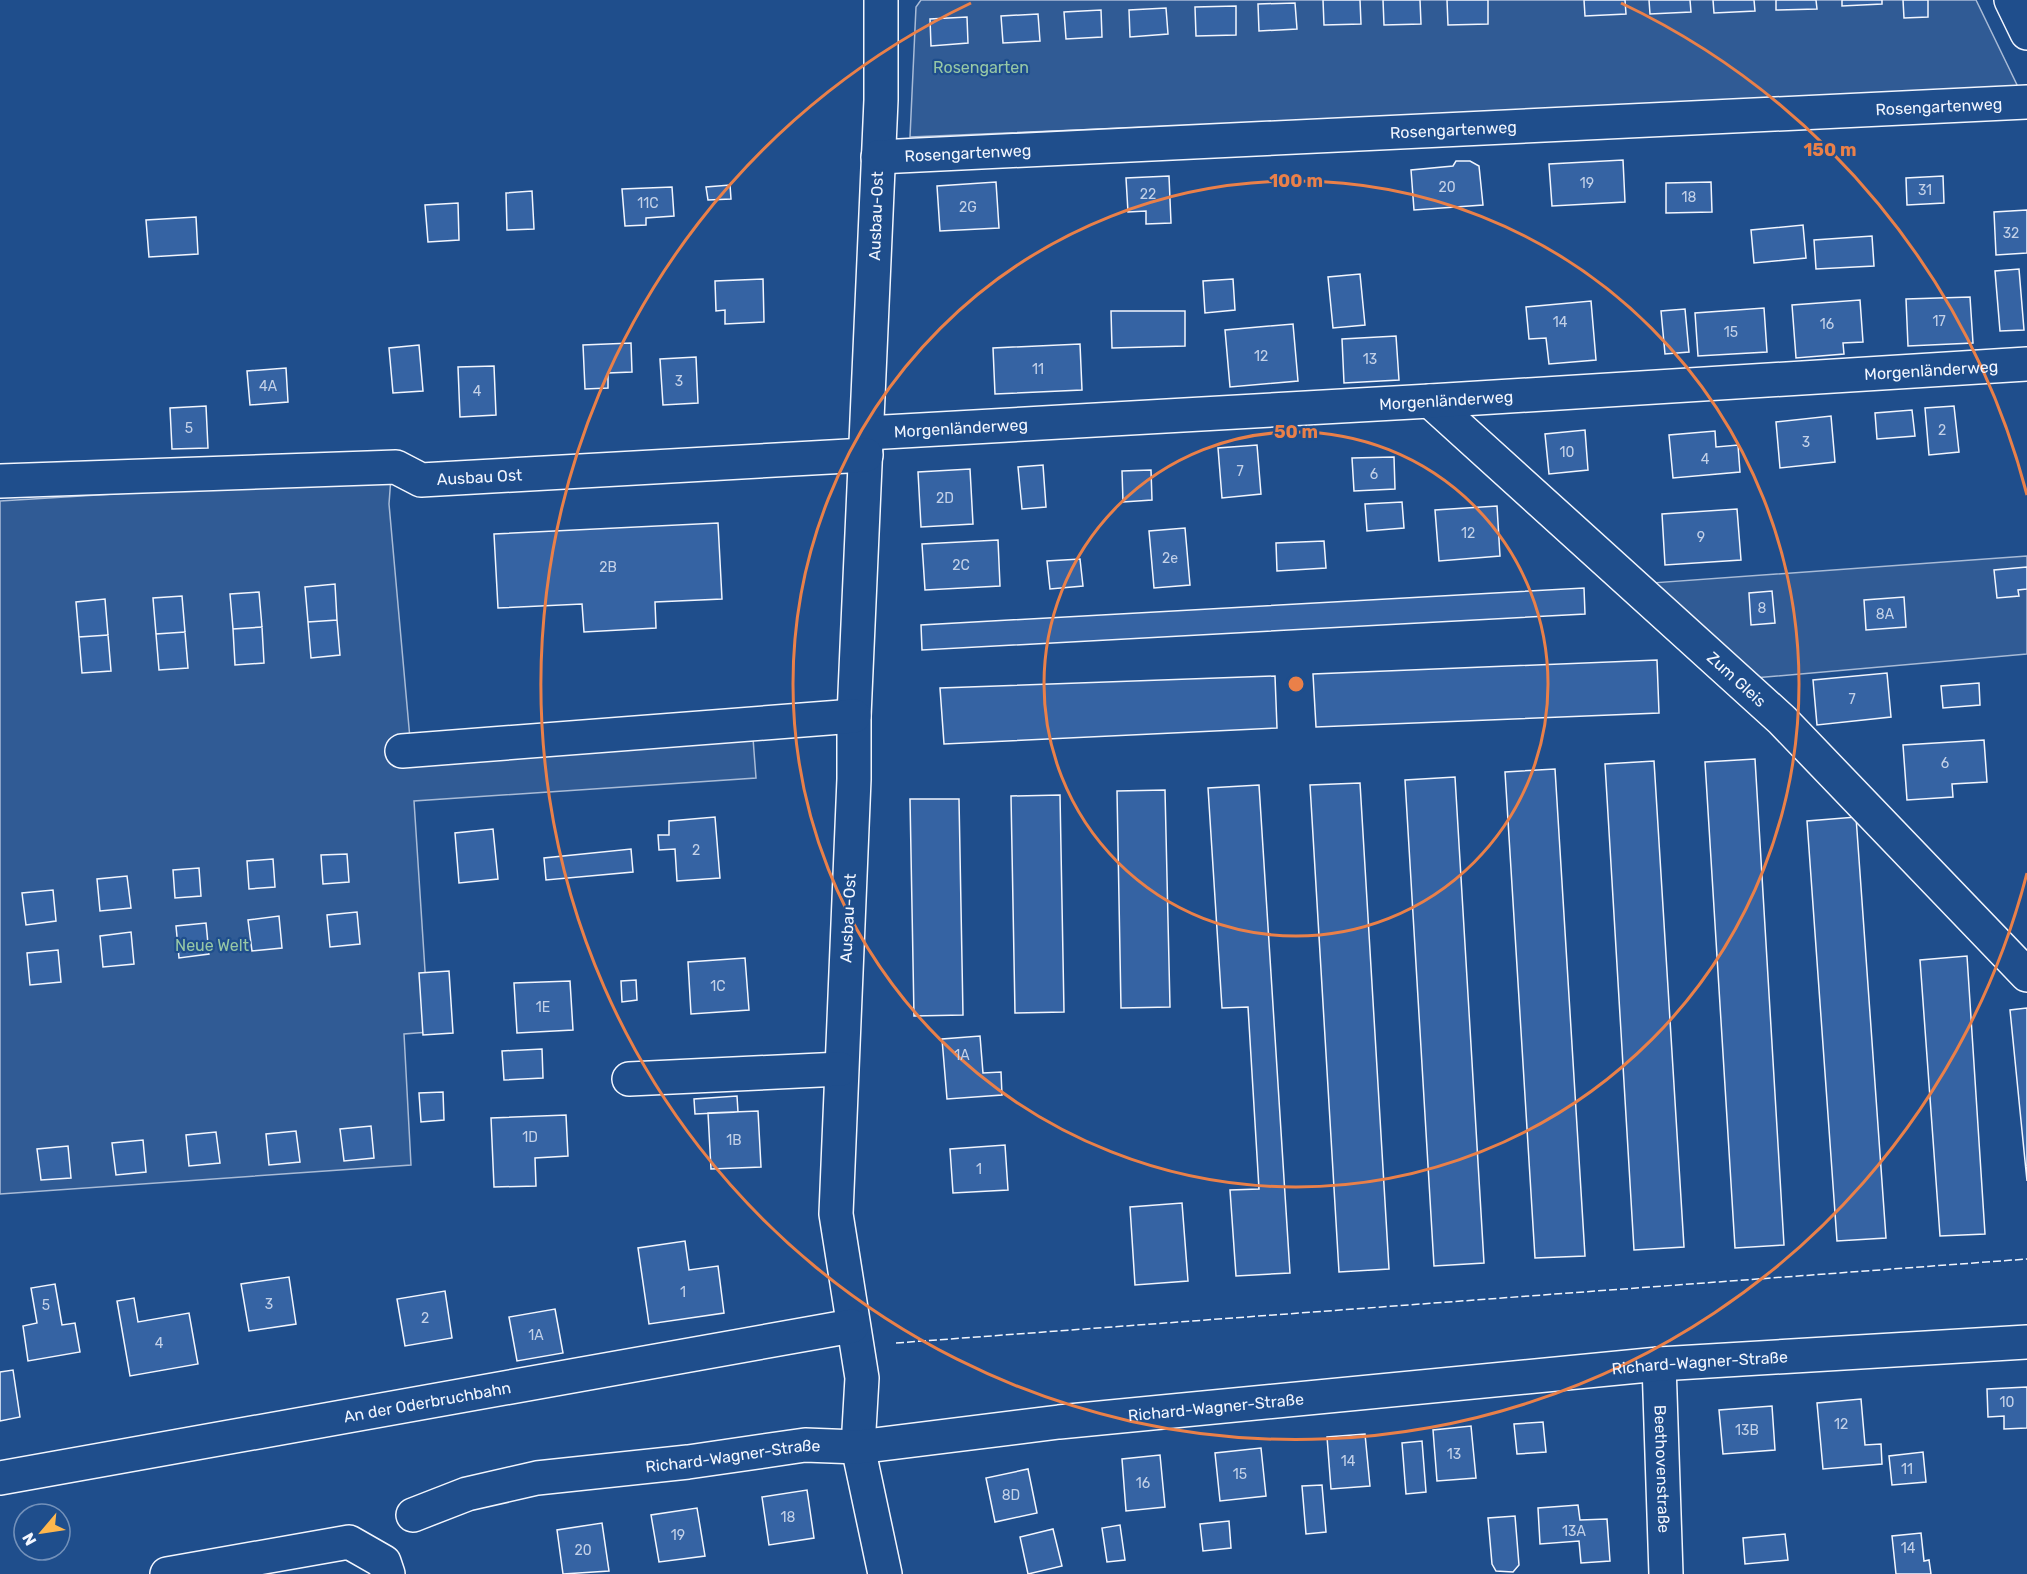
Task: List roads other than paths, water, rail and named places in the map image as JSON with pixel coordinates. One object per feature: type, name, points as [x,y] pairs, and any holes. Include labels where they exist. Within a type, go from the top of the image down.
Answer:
[{"type":"street","name":"Ausbau-Ost","points":[[881,0],[878,157],[836,1214],[862,1378],[858,1447],[885,1574]]},
{"type":"street","points":[[2011,0],[2027,33]]},
{"type":"street","name":"Rosengartenweg","points":[[878,157],[2027,102]]},
{"type":"street","name":"Morgenländerweg","points":[[866,444],[1430,401],[2027,364]]},
{"type":"street","name":"Zum Gleis","points":[[1430,401],[1782,720],[2027,975]]},
{"type":"street","name":"Ausbau Ost","points":[[0,481],[396,467],[421,480],[866,444]]},
{"type":"street","points":[[402,751],[854,716]]},
{"type":"street","points":[[629,1079],[841,1070]]},
{"type":"street","name":"An der Oderbruchbahn","points":[[0,1478],[852,1326]]},
{"type":"street","name":"Richard-Wagner-Straße","points":[[413,1515],[467,1494],[537,1478],[688,1462],[805,1445],[858,1447],[1059,1422],[1659,1364],[2027,1342]]},
{"type":"street","name":"Beethovenstraße","points":[[1659,1364],[1666,1574]]},
{"type":"street","points":[[167,1574],[232,1569],[349,1542],[386,1568]]},
{"type":"park label","name":"Rosengarten","points":[[981,67]]},
{"type":"park label","name":"Neue Welt","points":[[212,945]]}]
